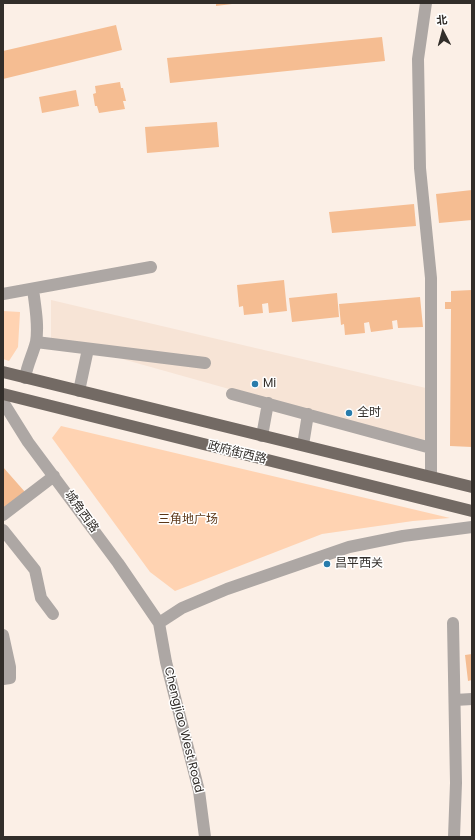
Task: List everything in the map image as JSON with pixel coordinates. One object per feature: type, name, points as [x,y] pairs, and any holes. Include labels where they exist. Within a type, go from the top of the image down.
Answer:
[{"type":"main road","name":"政府街西路","points":[[3,372],[472,487]]},
{"type":"main road","name":"政府街西路","points":[[3,394],[472,511]]},
{"type":"street","points":[[426,3],[418,59],[420,168],[430,278],[431,476]]},
{"type":"street","points":[[3,294],[151,267]]},
{"type":"street","points":[[25,378],[36,342],[37,322],[33,289]]},
{"type":"street","points":[[36,342],[205,363]]},
{"type":"street","points":[[79,391],[88,349]]},
{"type":"street","points":[[232,394],[431,448]]},
{"type":"street","name":"城角西路","points":[[3,402],[28,442],[141,595],[159,623]]},
{"type":"street","points":[[262,436],[268,403]]},
{"type":"street","points":[[303,445],[308,414]]},
{"type":"street","points":[[3,515],[54,476]]},
{"type":"street","points":[[159,623],[182,608],[227,589],[349,547],[403,536],[472,527]]},
{"type":"street","points":[[3,530],[35,570],[41,598],[53,614]]},
{"type":"street","name":"Chengjiao West Road","points":[[159,623],[166,662],[199,791],[206,837]]},
{"type":"street","points":[[453,623],[456,783],[454,837]]},
{"type":"street","points":[[3,635],[10,678],[3,679]]},
{"type":"street","points":[[455,700],[472,699]]},
{"type":"shaded area","points":[[51,300],[430,389],[425,444],[51,339]]},
{"type":"green space","points":[[3,311],[20,312],[18,347],[9,361],[3,359]]},
{"type":"green space","name":"三角地广场","points":[[61,426],[450,518],[413,521],[322,534],[175,591],[150,572],[52,438]]},
{"type":"building","points":[[216,3],[232,3],[232,4],[216,6]]},
{"type":"building","points":[[116,25],[122,50],[3,79],[3,51]]},
{"type":"building","points":[[382,37],[385,61],[170,83],[167,58]]},
{"type":"building","points":[[120,82],[126,101],[123,101],[125,109],[99,113],[97,106],[95,106],[93,94],[96,93],[95,86]]},
{"type":"building","points":[[76,90],[79,106],[42,113],[39,97]]},
{"type":"building","points":[[217,122],[219,147],[147,153],[145,127]]},
{"type":"building","points":[[472,190],[472,220],[439,223],[436,194]]},
{"type":"building","points":[[414,204],[416,226],[332,233],[329,212]]},
{"type":"building","points":[[284,280],[287,311],[269,313],[268,303],[262,304],[263,313],[244,315],[243,306],[239,307],[237,285]]},
{"type":"building","points":[[472,290],[472,447],[450,446],[451,309],[445,309],[445,302],[451,302],[451,291]]},
{"type":"building","points":[[337,293],[339,317],[292,322],[289,298]]},
{"type":"building","points":[[420,297],[423,327],[398,328],[397,320],[392,321],[393,329],[371,332],[369,322],[364,323],[365,333],[345,335],[344,324],[341,325],[339,304]]},
{"type":"building","points":[[3,467],[25,492],[3,511]]},
{"type":"building","points":[[472,654],[472,680],[468,681],[465,655]]},
{"type":"place","name":"Mi","points":[[255,384]]},
{"type":"place","name":"全时","points":[[349,413]]},
{"type":"place","name":"昌平西关","points":[[327,564]]}]
